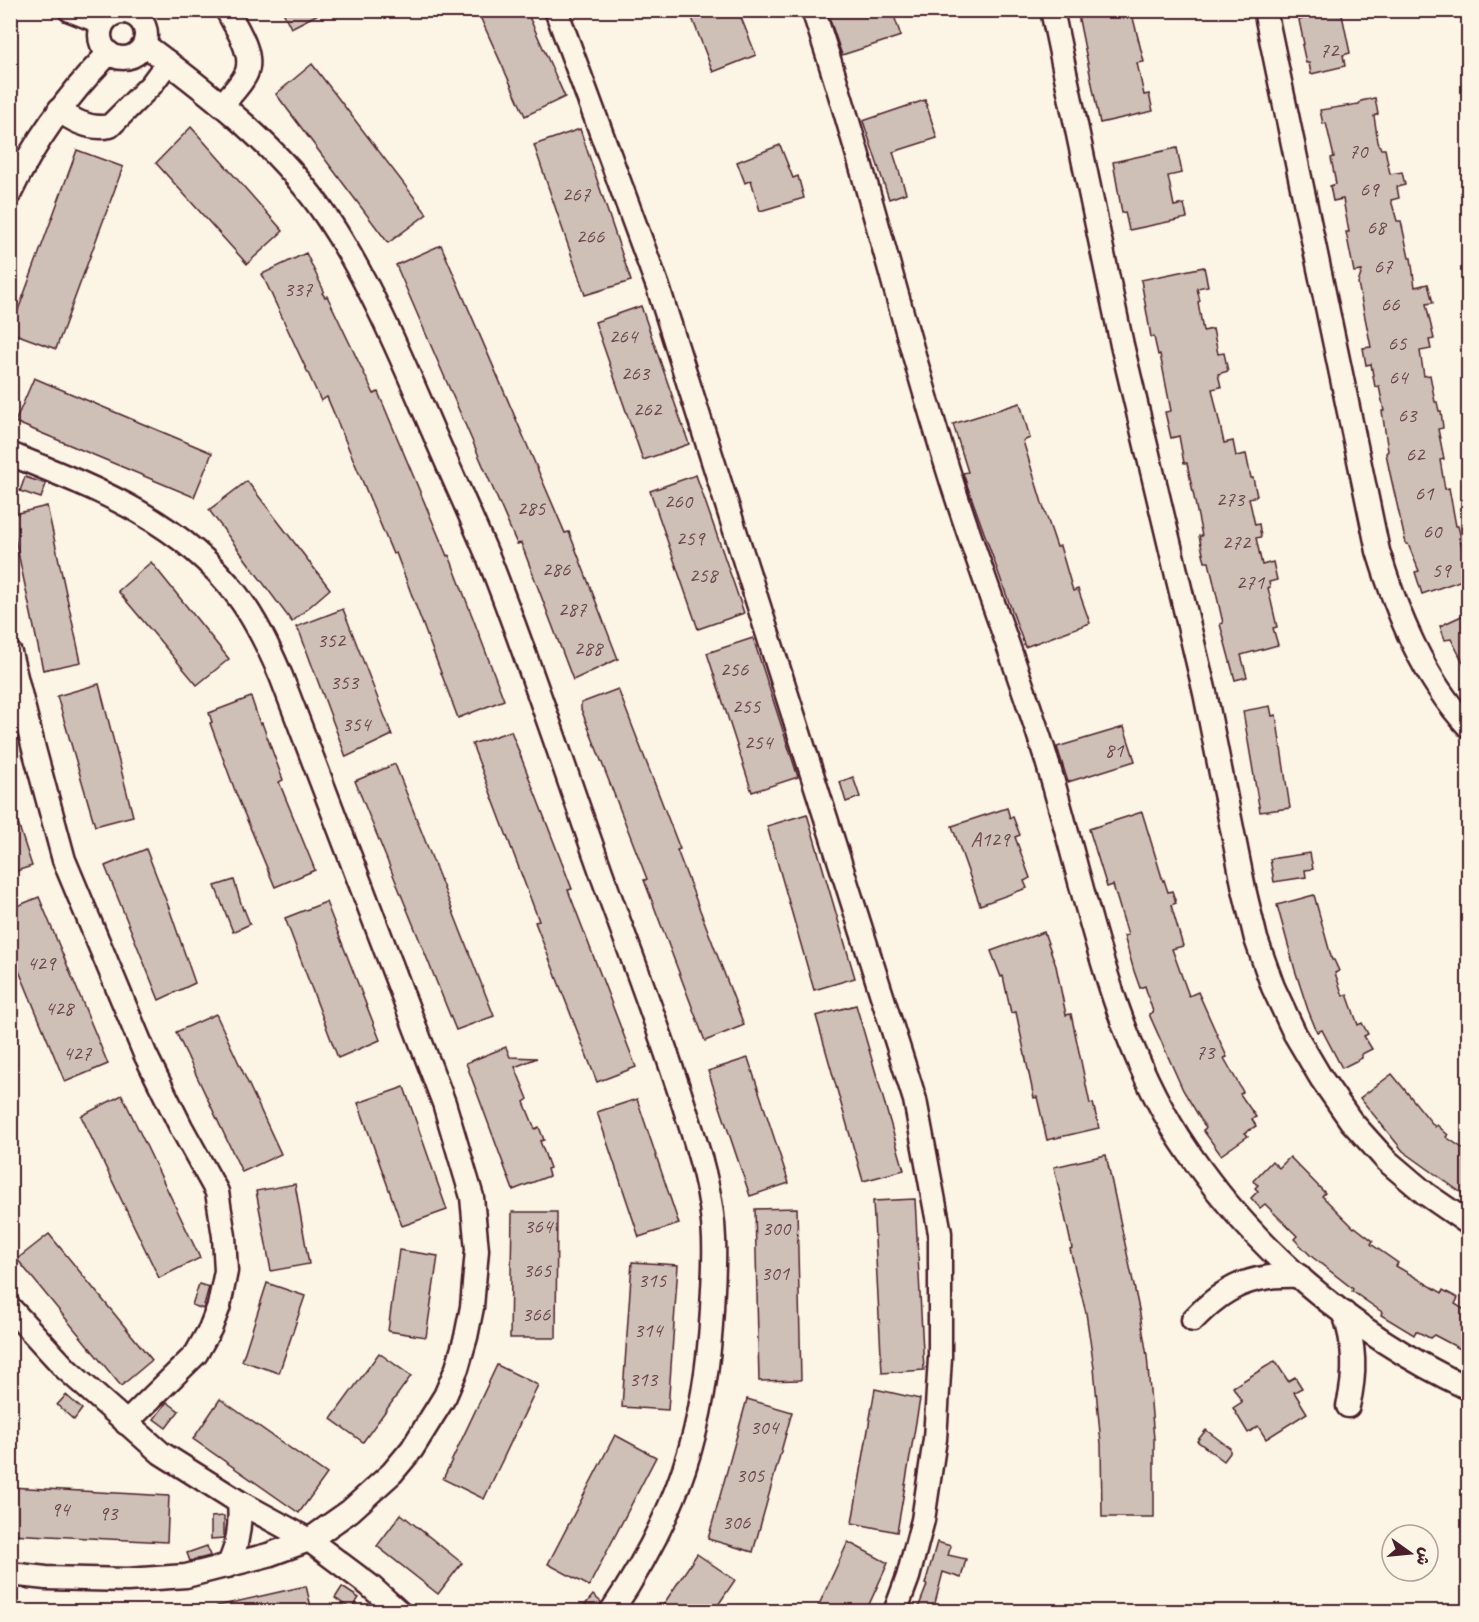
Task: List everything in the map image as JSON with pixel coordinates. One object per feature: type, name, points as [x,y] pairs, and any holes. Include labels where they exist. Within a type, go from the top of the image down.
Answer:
[{"type":"street","points":[[70,10],[103,23]]},
{"type":"street","points":[[222,105],[245,76],[249,63],[247,51],[227,10]]},
{"type":"street","points":[[556,10],[658,287],[915,1100],[940,1233],[940,1358],[935,1439],[922,1520],[908,1577],[895,1611]]},
{"type":"street","points":[[813,10],[954,488],[1046,758],[1108,982],[1127,1036],[1151,1087],[1178,1136],[1210,1182],[1264,1244],[1344,1313],[1398,1350],[1468,1388]]},
{"type":"street","points":[[1052,10],[1122,345],[1205,693],[1256,939],[1273,987],[1295,1034],[1321,1078],[1351,1121],[1386,1160],[1426,1194],[1468,1223]]},
{"type":"street","points":[[1265,10],[1378,551],[1389,587],[1420,657],[1440,690],[1468,726]]},
{"type":"street","points":[[120,12],[145,15],[145,45],[140,52],[124,59],[108,54],[100,39],[103,23],[120,12]]},
{"type":"street","points":[[145,45],[222,105],[285,165],[327,218],[358,271],[401,358],[488,557],[672,1070],[697,1149],[710,1205],[714,1235],[712,1315],[705,1386],[695,1436],[680,1484],[637,1573],[610,1611]]},
{"type":"street","points":[[10,193],[23,166],[59,110],[108,54]]},
{"type":"street","points":[[59,110],[80,123],[101,127],[110,126],[151,85],[168,62]]},
{"type":"street","points":[[10,454],[97,489],[171,530],[210,563],[238,596],[263,637],[281,676],[444,1103],[472,1197],[477,1250],[472,1307],[466,1337],[457,1368],[445,1396],[412,1449],[392,1473],[350,1511],[309,1540],[268,1556],[186,1576],[155,1579],[46,1578],[10,1574]]},
{"type":"street","points":[[10,653],[64,860],[145,1054],[181,1127],[217,1192],[224,1236],[226,1271],[219,1306],[210,1329],[196,1354],[126,1423]]},
{"type":"street","points":[[1193,1320],[1209,1302],[1251,1280],[1275,1275],[1299,1276]]},
{"type":"street","points":[[10,1308],[66,1369],[161,1453],[239,1502],[309,1540],[369,1585],[399,1611]]},
{"type":"street","points":[[1344,1313],[1354,1350],[1353,1378],[1348,1406]]},
{"type":"street","points":[[228,1566],[239,1535],[241,1518],[239,1502]]},
{"type":"building","points":[[282,10],[326,10],[291,28]]},
{"type":"building","points":[[477,10],[526,10],[565,97],[525,116]]},
{"type":"building","points":[[689,10],[738,10],[756,55],[713,72]]},
{"type":"building","points":[[839,10],[892,10],[901,36],[842,55],[828,14]]},
{"type":"building","points":[[1077,10],[1131,10],[1144,62],[1137,63],[1144,95],[1149,94],[1153,111],[1100,123]]},
{"type":"building","points":[[1301,10],[1341,10],[1350,53],[1343,55],[1345,66],[1311,74],[1302,45],[1304,44],[1299,20],[1303,19]]},
{"type":"building","points":[[312,64],[427,214],[388,243],[276,94]]},
{"type":"building","points":[[1375,98],[1378,114],[1374,116],[1378,142],[1381,149],[1385,149],[1390,174],[1402,172],[1405,185],[1397,187],[1399,198],[1391,200],[1397,221],[1401,221],[1409,258],[1411,258],[1415,287],[1428,284],[1433,303],[1426,304],[1434,339],[1429,340],[1431,349],[1420,351],[1424,376],[1430,375],[1435,402],[1441,411],[1443,428],[1438,429],[1444,459],[1440,460],[1445,489],[1449,488],[1456,526],[1458,526],[1461,538],[1459,538],[1468,566],[1468,578],[1422,594],[1415,572],[1419,571],[1408,544],[1406,544],[1389,469],[1382,411],[1384,411],[1379,386],[1375,387],[1371,364],[1366,365],[1363,348],[1371,347],[1358,283],[1362,271],[1354,272],[1346,232],[1349,232],[1343,199],[1333,201],[1330,186],[1336,184],[1331,158],[1334,157],[1326,123],[1323,124],[1320,110],[1359,104],[1361,101]]},
{"type":"building","points":[[925,100],[937,138],[893,152],[906,193],[889,199],[863,121]]},
{"type":"building","points":[[191,127],[283,231],[247,264],[156,163]]},
{"type":"building","points":[[580,129],[631,281],[585,295],[534,145]]},
{"type":"building","points":[[780,145],[793,178],[798,176],[804,198],[760,211],[751,180],[745,183],[737,162]]},
{"type":"building","points":[[1177,148],[1182,173],[1168,176],[1174,206],[1184,204],[1187,218],[1129,230],[1125,212],[1122,213],[1113,162]]},
{"type":"building","points":[[77,150],[123,167],[56,349],[10,332]]},
{"type":"building","points":[[441,245],[565,533],[569,532],[618,659],[573,680],[521,543],[517,544],[396,265]]},
{"type":"building","points":[[306,253],[324,291],[322,293],[325,297],[327,296],[374,394],[378,392],[447,556],[449,555],[504,700],[458,718],[396,553],[393,554],[327,397],[321,401],[262,274]]},
{"type":"building","points":[[1204,267],[1208,286],[1197,288],[1203,331],[1213,329],[1218,354],[1224,353],[1228,371],[1218,374],[1221,387],[1212,389],[1224,443],[1233,441],[1236,456],[1246,454],[1257,496],[1249,498],[1255,525],[1259,524],[1261,537],[1256,538],[1262,565],[1273,562],[1277,580],[1269,582],[1270,587],[1268,588],[1277,627],[1273,628],[1278,645],[1241,655],[1247,677],[1235,680],[1220,624],[1223,623],[1209,562],[1205,562],[1199,536],[1202,536],[1187,463],[1184,463],[1179,436],[1171,438],[1165,412],[1171,411],[1160,354],[1158,355],[1154,337],[1151,337],[1141,280]]},
{"type":"building","points":[[641,306],[689,444],[643,460],[595,322]]},
{"type":"building","points":[[34,378],[212,453],[194,497],[15,422]]},
{"type":"building","points":[[1020,403],[1030,438],[1023,441],[1042,503],[1057,547],[1060,546],[1073,591],[1078,589],[1090,623],[1025,647],[963,473],[968,472],[953,424]]},
{"type":"building","points":[[696,475],[744,613],[698,629],[650,491]]},
{"type":"building","points":[[25,477],[46,484],[41,498],[20,491]]},
{"type":"building","points":[[247,481],[330,589],[292,622],[209,510]]},
{"type":"building","points":[[47,506],[81,662],[43,670],[10,515]]},
{"type":"building","points":[[151,562],[229,659],[197,685],[118,591]]},
{"type":"building","points":[[343,609],[392,735],[346,757],[296,627]]},
{"type":"building","points":[[1468,613],[1468,672],[1451,639],[1445,640],[1440,626]]},
{"type":"building","points":[[753,638],[798,777],[752,792],[707,653]]},
{"type":"building","points":[[99,684],[133,816],[95,826],[57,696]]},
{"type":"building","points":[[618,689],[680,849],[677,850],[744,1025],[705,1041],[644,880],[647,879],[581,709],[581,703]]},
{"type":"building","points":[[251,697],[283,780],[279,782],[315,870],[275,887],[210,723],[212,722],[209,713]]},
{"type":"building","points":[[1270,706],[1272,716],[1276,715],[1290,808],[1260,812],[1243,711]]},
{"type":"building","points":[[1124,727],[1135,761],[1068,782],[1057,747]]},
{"type":"building","points":[[511,731],[572,889],[568,890],[636,1067],[597,1082],[535,922],[539,921],[472,744]]},
{"type":"building","points":[[395,764],[494,1016],[456,1030],[355,781]]},
{"type":"building","points":[[853,777],[860,797],[846,802],[840,782]]},
{"type":"building","points":[[10,808],[13,808],[32,866],[10,873]]},
{"type":"building","points":[[1007,808],[1020,835],[1015,837],[1030,878],[1024,881],[1027,888],[980,905],[952,826]]},
{"type":"building","points":[[1142,812],[1163,881],[1168,892],[1172,891],[1176,903],[1171,905],[1183,946],[1172,949],[1189,996],[1198,992],[1227,1057],[1224,1058],[1243,1092],[1240,1094],[1256,1117],[1252,1119],[1256,1126],[1245,1133],[1248,1136],[1221,1155],[1203,1130],[1206,1128],[1183,1090],[1149,1014],[1153,1012],[1145,986],[1140,988],[1134,971],[1124,936],[1128,935],[1113,885],[1107,887],[1089,829]]},
{"type":"building","points":[[807,814],[855,978],[814,990],[767,826]]},
{"type":"building","points":[[146,849],[195,983],[159,1000],[105,866]]},
{"type":"building","points":[[1310,853],[1313,869],[1305,870],[1306,877],[1274,882],[1270,859]]},
{"type":"building","points":[[234,880],[250,924],[233,932],[215,886]]},
{"type":"building","points":[[1314,895],[1332,960],[1339,971],[1335,973],[1343,996],[1347,994],[1358,1025],[1362,1023],[1368,1034],[1364,1036],[1372,1049],[1362,1054],[1362,1058],[1342,1068],[1322,1030],[1317,1032],[1308,1010],[1277,905]]},
{"type":"building","points":[[39,897],[108,1064],[65,1082],[10,949],[10,909]]},
{"type":"building","points":[[326,902],[380,1040],[338,1058],[285,918]]},
{"type":"building","points":[[1044,932],[1056,966],[1066,1015],[1071,1014],[1090,1104],[1093,1103],[1099,1128],[1047,1140],[1037,1097],[1034,1098],[1016,1012],[1011,1013],[1003,976],[1001,977],[991,951]]},
{"type":"building","points":[[856,1005],[904,1170],[863,1181],[816,1016]]},
{"type":"building","points":[[216,1014],[281,1154],[242,1172],[176,1032]]},
{"type":"building","points":[[506,1047],[510,1057],[537,1058],[515,1067],[528,1099],[524,1102],[535,1129],[539,1127],[544,1140],[540,1141],[550,1168],[547,1169],[549,1176],[513,1190],[466,1063]]},
{"type":"building","points":[[748,1058],[789,1183],[750,1196],[708,1071]]},
{"type":"building","points":[[1392,1074],[1435,1127],[1437,1125],[1448,1135],[1446,1137],[1468,1152],[1468,1185],[1463,1194],[1403,1151],[1360,1098]]},
{"type":"building","points":[[404,1087],[447,1210],[402,1226],[358,1103]]},
{"type":"building","points":[[122,1095],[200,1258],[159,1278],[81,1116]]},
{"type":"building","points":[[637,1099],[679,1224],[639,1237],[597,1112]]},
{"type":"building","points":[[1106,1155],[1147,1356],[1154,1439],[1154,1517],[1102,1517],[1101,1444],[1094,1368],[1086,1313],[1070,1249],[1072,1248],[1054,1167]]},
{"type":"building","points":[[1290,1157],[1325,1193],[1322,1196],[1354,1228],[1373,1241],[1371,1244],[1398,1263],[1396,1266],[1442,1293],[1443,1290],[1458,1298],[1455,1304],[1468,1312],[1468,1353],[1434,1335],[1430,1338],[1416,1331],[1414,1335],[1381,1315],[1382,1312],[1352,1291],[1353,1289],[1311,1256],[1294,1239],[1297,1236],[1265,1204],[1260,1208],[1251,1198],[1258,1191],[1255,1188],[1258,1185],[1253,1181],[1272,1161],[1279,1168]]},
{"type":"building","points":[[295,1184],[309,1264],[271,1271],[256,1191]]},
{"type":"building","points":[[915,1199],[924,1370],[882,1373],[873,1201]]},
{"type":"building","points":[[797,1208],[801,1380],[759,1381],[755,1209]]},
{"type":"building","points":[[512,1212],[557,1212],[556,1338],[510,1338]]},
{"type":"building","points":[[49,1234],[152,1360],[121,1386],[17,1259]]},
{"type":"building","points":[[399,1250],[438,1256],[426,1337],[388,1331]]},
{"type":"building","points":[[632,1262],[678,1265],[668,1410],[622,1407]]},
{"type":"building","points":[[267,1283],[305,1296],[279,1373],[242,1361]]},
{"type":"building","points":[[199,1284],[209,1287],[203,1309],[192,1305]]},
{"type":"building","points":[[379,1353],[411,1376],[363,1442],[331,1419]]},
{"type":"building","points":[[1275,1361],[1288,1381],[1295,1377],[1302,1388],[1294,1392],[1307,1413],[1266,1439],[1258,1426],[1248,1433],[1233,1408],[1242,1402],[1233,1387]]},
{"type":"building","points":[[497,1365],[538,1385],[484,1499],[443,1479]]},
{"type":"building","points":[[875,1389],[920,1399],[897,1532],[852,1523]]},
{"type":"building","points":[[66,1395],[82,1409],[74,1420],[57,1405]]},
{"type":"building","points":[[220,1399],[327,1474],[299,1513],[193,1439]]},
{"type":"building","points":[[747,1399],[792,1412],[753,1552],[708,1539]]},
{"type":"building","points":[[167,1402],[179,1411],[166,1428],[154,1419]]},
{"type":"building","points":[[1206,1430],[1230,1448],[1230,1453],[1224,1461],[1197,1441]]},
{"type":"building","points":[[615,1435],[656,1457],[589,1586],[548,1564]]},
{"type":"building","points":[[10,1487],[169,1496],[167,1542],[10,1534]]},
{"type":"building","points":[[401,1514],[462,1563],[438,1594],[377,1546]]},
{"type":"building","points":[[224,1516],[224,1538],[211,1539],[211,1517]]},
{"type":"building","points":[[848,1542],[888,1563],[866,1611],[816,1611]]},
{"type":"building","points":[[937,1542],[951,1546],[948,1555],[966,1559],[961,1578],[943,1572],[933,1611],[917,1611],[927,1585],[925,1584]]},
{"type":"building","points":[[207,1546],[210,1556],[190,1561],[187,1553]]},
{"type":"building","points":[[697,1554],[735,1580],[714,1611],[659,1611]]},
{"type":"building","points":[[306,1586],[312,1611],[217,1611],[217,1606]]},
{"type":"building","points":[[342,1587],[359,1598],[351,1609],[335,1598]]},
{"type":"building","points":[[593,1595],[601,1602],[598,1611],[580,1611]]}]
